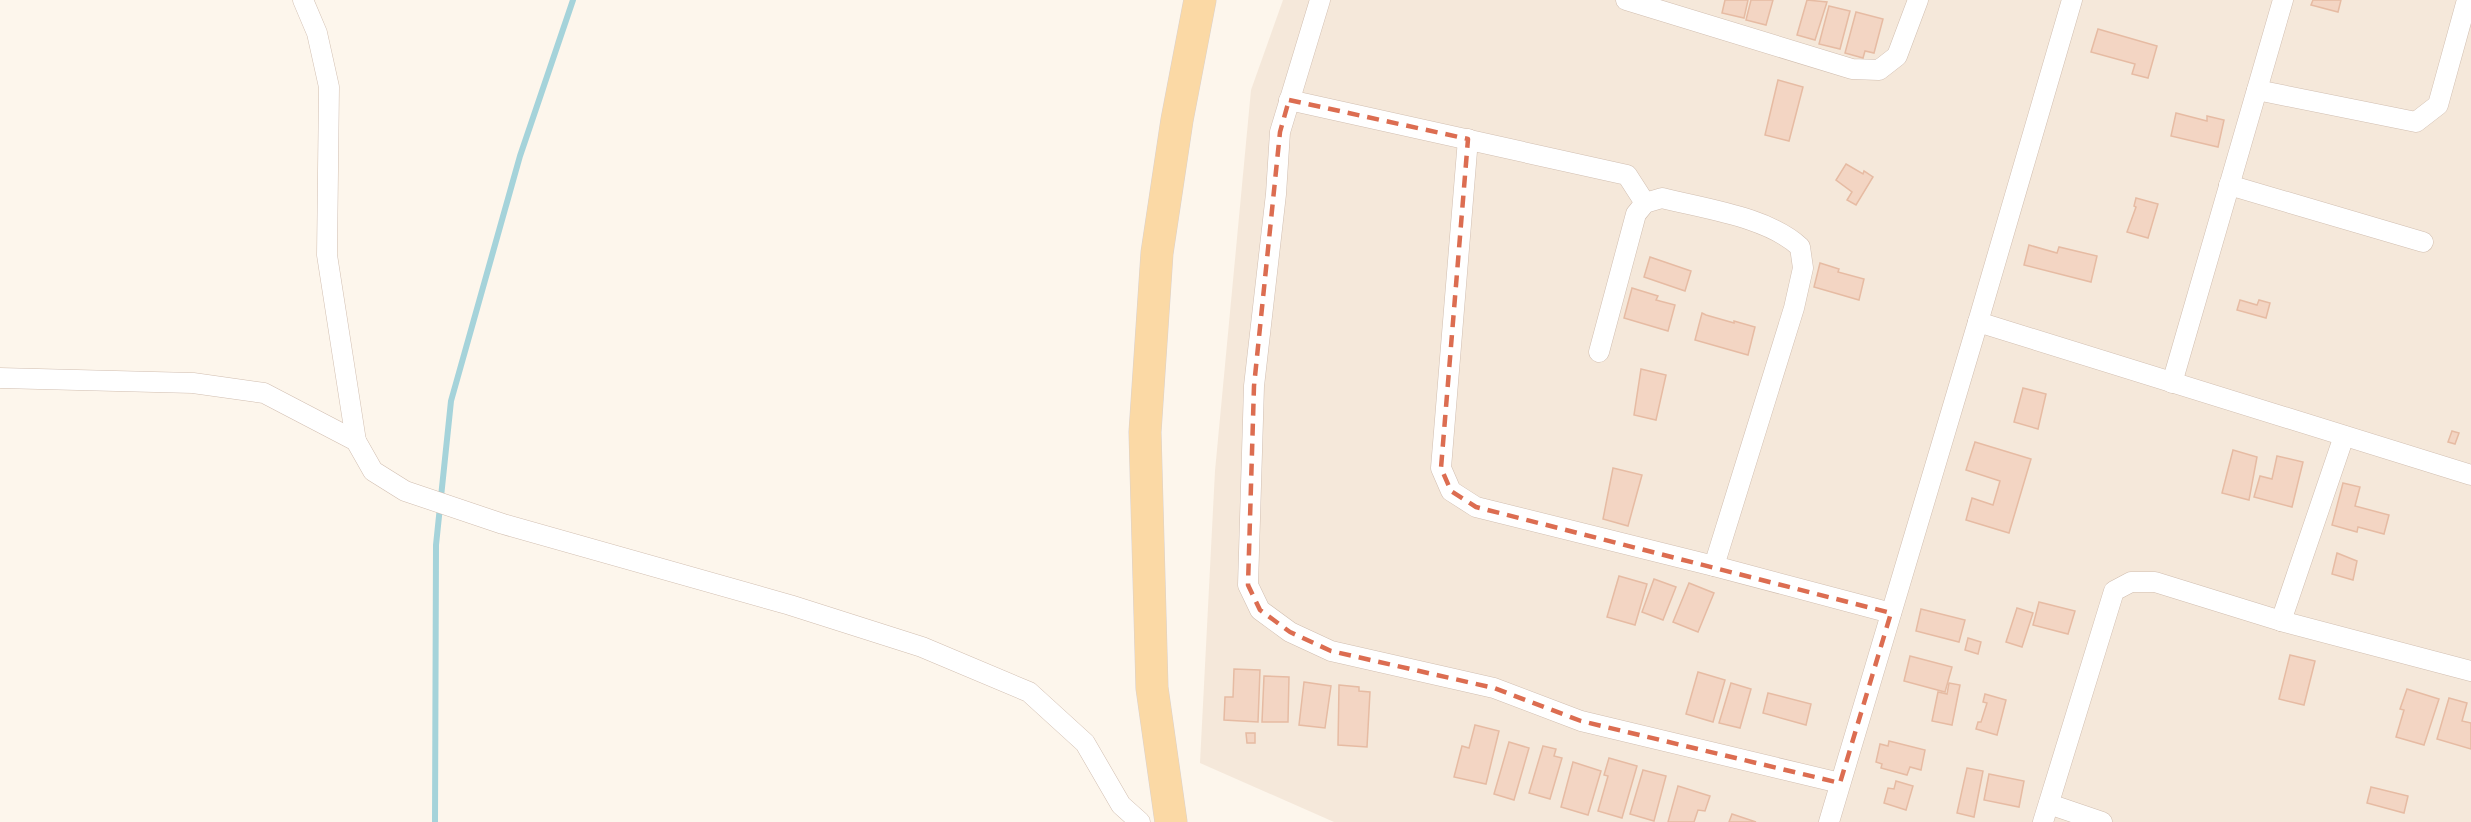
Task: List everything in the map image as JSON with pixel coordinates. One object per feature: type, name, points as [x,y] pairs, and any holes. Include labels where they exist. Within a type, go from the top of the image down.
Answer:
[{"type":"main road","points":[[1171,822],[1152,688],[1145,432],[1157,253],[1177,120],[1200,0]]},
{"type":"street","points":[[303,0],[317,33],[329,87],[327,255],[356,441],[373,471],[405,490],[503,524],[790,605],[922,647],[1029,692],[1085,743],[1121,805],[1140,822]]},
{"type":"street","points":[[1320,0],[1280,132],[1276,194],[1254,386],[1248,585],[1260,610],[1290,632],[1331,651],[1494,688],[1581,721],[1840,783]]},
{"type":"street","points":[[1626,0],[1852,69],[1879,70],[1897,56],[1918,0]]},
{"type":"street","points":[[1828,822],[2072,0]]},
{"type":"street","points":[[2172,383],[2283,0]]},
{"type":"street","points":[[2257,90],[2416,122],[2438,105],[2468,0]]},
{"type":"street","points":[[1289,100],[1627,175],[1645,203]]},
{"type":"street","points":[[1468,139],[1441,468],[1451,491],[1476,507],[1891,613]]},
{"type":"street","points":[[2229,185],[2423,242]]},
{"type":"street","points":[[1599,352],[1636,214],[1645,203],[1662,198],[1770,226],[1800,247],[1803,268],[1794,308],[1714,566]]},
{"type":"street","points":[[1978,322],[2471,475]]},
{"type":"street","points":[[0,378],[193,383],[264,393],[356,441]]},
{"type":"street","points":[[2281,621],[2344,436]]},
{"type":"street","points":[[2102,822],[2046,813],[2114,591],[2131,582],[2155,582],[2281,621],[2471,671]]},
{"type":"highlighted area","points":[[1289,100],[1468,139],[1441,468],[1451,491],[1476,507],[1891,613],[1840,783],[1581,721],[1494,688],[1331,651],[1290,632],[1260,610],[1248,585],[1254,386],[1280,132]]},
{"type":"shaded area","points":[[1283,0],[2471,0],[2471,822],[1334,822],[1200,763],[1215,471],[1251,90]]},
{"type":"building","points":[[1725,0],[1748,0],[1744,18],[1722,13]]},
{"type":"building","points":[[1751,0],[1773,0],[1766,25],[1746,20]]},
{"type":"building","points":[[1807,0],[1827,2],[1815,40],[1797,35]]},
{"type":"building","points":[[2313,0],[2341,0],[2338,12],[2311,5]]},
{"type":"building","points":[[1829,6],[1850,11],[1840,49],[1819,44]]},
{"type":"building","points":[[1856,12],[1883,19],[1874,53],[1865,51],[1863,58],[1845,53]]},
{"type":"building","points":[[2098,29],[2157,46],[2148,78],[2132,74],[2135,64],[2091,52]]},
{"type":"building","points":[[1778,80],[1803,87],[1789,141],[1765,135]]},
{"type":"building","points":[[2176,113],[2207,121],[2207,116],[2224,120],[2218,147],[2171,136]]},
{"type":"building","points":[[1846,164],[1873,177],[1856,205],[1847,200],[1852,192],[1836,180]]},
{"type":"building","points":[[2136,198],[2158,204],[2148,238],[2127,232],[2136,207],[2134,206]]},
{"type":"building","points":[[2029,245],[2057,253],[2059,247],[2097,256],[2091,282],[2024,265]]},
{"type":"building","points":[[1650,257],[1691,271],[1685,291],[1644,277]]},
{"type":"building","points":[[1820,263],[1839,269],[1838,272],[1864,279],[1859,300],[1814,287]]},
{"type":"building","points":[[1632,288],[1658,296],[1656,300],[1675,305],[1668,331],[1624,318]]},
{"type":"building","points":[[2240,300],[2257,305],[2259,300],[2270,303],[2266,318],[2237,310]]},
{"type":"building","points":[[1702,313],[1755,327],[1748,355],[1695,340]]},
{"type":"building","points":[[1641,369],[1666,375],[1656,420],[1634,415]]},
{"type":"building","points":[[2023,388],[2046,394],[2038,429],[2014,422]]},
{"type":"building","points":[[2452,431],[2459,433],[2455,444],[2448,442]]},
{"type":"building","points":[[1975,442],[2031,459],[2009,533],[1966,520],[1972,498],[1993,505],[2000,481],[1966,470]]},
{"type":"building","points":[[2233,450],[2257,457],[2249,500],[2222,493]]},
{"type":"building","points":[[2277,456],[2303,462],[2292,507],[2254,497],[2260,476],[2272,479]]},
{"type":"building","points":[[1613,468],[1642,475],[1628,526],[1603,519]]},
{"type":"building","points":[[2343,483],[2360,487],[2355,506],[2389,515],[2384,534],[2358,527],[2357,532],[2332,525]]},
{"type":"building","points":[[2337,553],[2357,561],[2353,580],[2332,574]]},
{"type":"building","points":[[1619,576],[1647,584],[1635,625],[1607,617]]},
{"type":"building","points":[[1654,579],[1676,587],[1663,620],[1642,612]]},
{"type":"building","points":[[1689,583],[1714,593],[1698,632],[1673,622]]},
{"type":"building","points":[[2039,602],[2075,611],[2068,634],[2033,625]]},
{"type":"building","points":[[2017,608],[2033,613],[2022,647],[2006,642]]},
{"type":"building","points":[[1921,609],[1965,620],[1959,642],[1916,631]]},
{"type":"building","points":[[1968,638],[1981,642],[1978,654],[1965,650]]},
{"type":"building","points":[[2290,655],[2315,661],[2304,705],[2279,699]]},
{"type":"building","points":[[1910,656],[1952,667],[1945,692],[1904,681]]},
{"type":"building","points":[[1234,669],[1260,670],[1258,722],[1224,720],[1225,697],[1233,697]]},
{"type":"building","points":[[1698,672],[1725,680],[1713,722],[1686,714]]},
{"type":"building","points":[[1264,676],[1289,677],[1288,722],[1262,722]]},
{"type":"building","points":[[1304,682],[1331,686],[1325,728],[1299,725]]},
{"type":"building","points":[[1731,683],[1751,689],[1740,728],[1719,723]]},
{"type":"building","points":[[1949,683],[1960,685],[1952,725],[1932,721],[1938,692],[1947,694]]},
{"type":"building","points":[[1339,685],[1359,687],[1359,691],[1370,692],[1367,747],[1338,745]]},
{"type":"building","points":[[2407,689],[2439,699],[2424,745],[2396,737],[2404,710],[2400,709]]},
{"type":"building","points":[[1768,693],[1811,704],[1806,725],[1763,713]]},
{"type":"building","points":[[1985,694],[2006,700],[1997,735],[1976,729],[1978,722],[1981,722],[1987,703],[1983,702]]},
{"type":"building","points":[[2449,698],[2467,703],[2462,721],[2471,723],[2471,749],[2437,739]]},
{"type":"building","points":[[1475,725],[1499,731],[1486,784],[1454,777],[1462,746],[1469,748]]},
{"type":"building","points":[[1246,733],[1255,733],[1255,743],[1247,743]]},
{"type":"building","points":[[1889,741],[1925,750],[1921,770],[1910,767],[1907,775],[1881,768],[1882,764],[1876,762],[1880,744],[1888,746]]},
{"type":"building","points":[[1509,742],[1529,748],[1514,800],[1494,794]]},
{"type":"building","points":[[1543,746],[1556,749],[1554,756],[1562,758],[1550,799],[1529,793]]},
{"type":"building","points":[[1609,758],[1637,766],[1622,818],[1598,811],[1608,776],[1604,775]]},
{"type":"building","points":[[1573,762],[1601,771],[1588,815],[1561,807]]},
{"type":"building","points":[[1967,768],[1983,771],[1974,817],[1957,813]]},
{"type":"building","points":[[1643,770],[1666,776],[1654,821],[1630,814]]},
{"type":"building","points":[[1989,774],[2024,781],[2019,807],[1984,800]]},
{"type":"building","points":[[1896,781],[1913,786],[1906,810],[1884,803],[1888,788],[1894,789]]},
{"type":"building","points":[[1678,786],[1710,796],[1705,811],[1698,810],[1694,822],[1668,822]]},
{"type":"building","points":[[2371,787],[2408,796],[2404,813],[2367,803]]},
{"type":"building","points":[[1732,814],[1756,822],[1729,822]]},
{"type":"waterway","points":[[435,822],[436,545],[451,401],[520,156],[573,0]]}]
